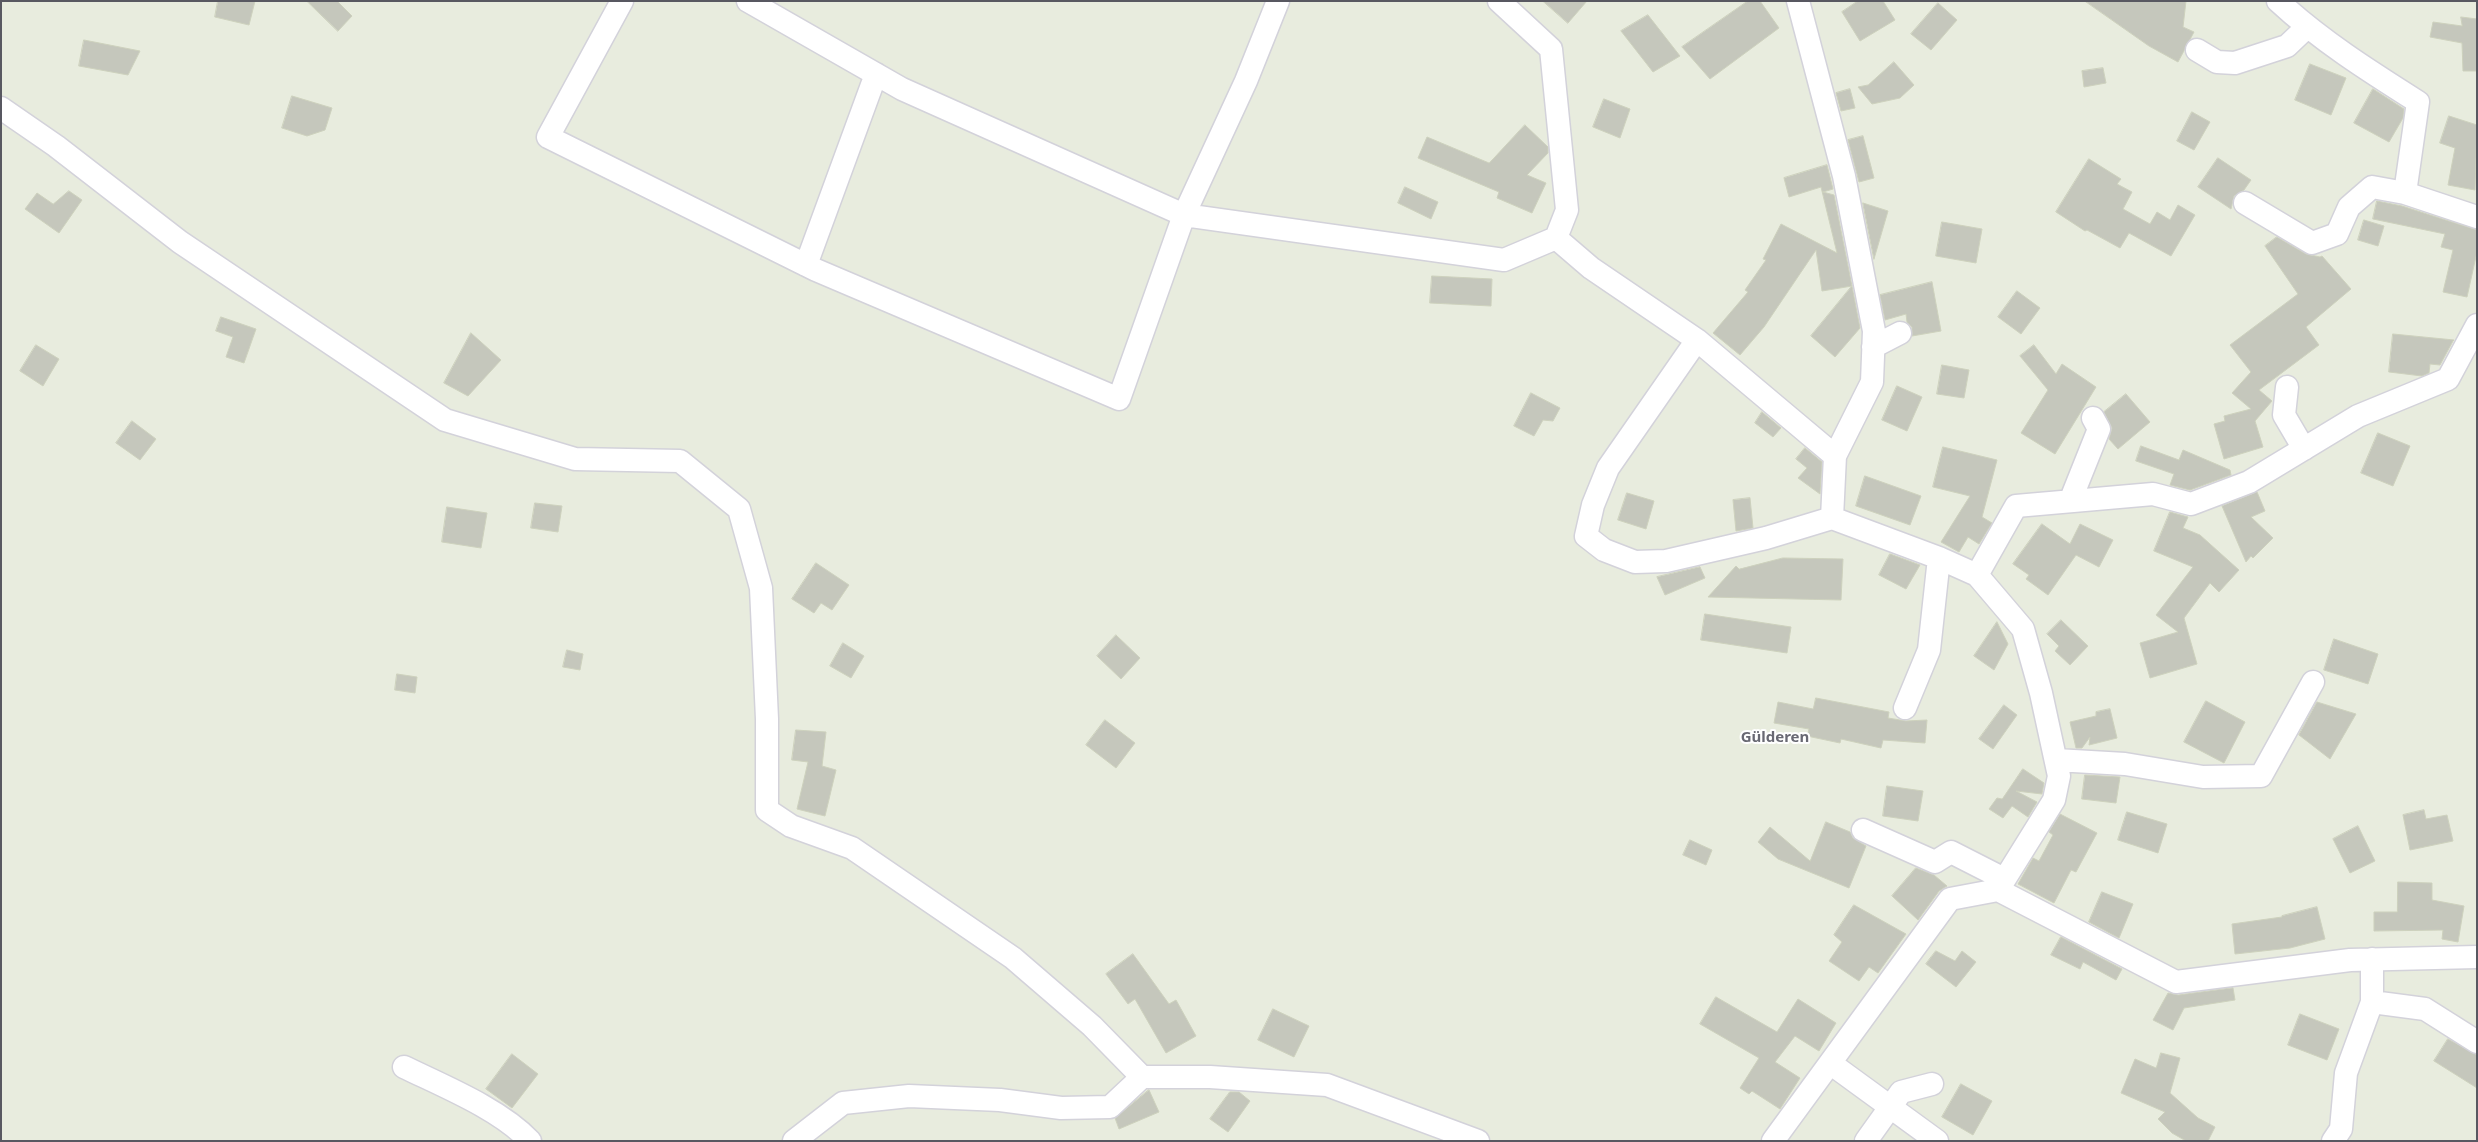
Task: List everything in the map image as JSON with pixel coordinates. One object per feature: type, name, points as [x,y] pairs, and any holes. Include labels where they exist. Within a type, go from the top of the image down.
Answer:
[{"type":"street","points":[[622,1],[548,138],[806,265],[1119,399],[1184,215],[1246,81],[1278,1]]},
{"type":"street","points":[[748,1],[902,89],[1184,215],[1504,260],[1556,238],[1567,210],[1551,48],[1499,1]]},
{"type":"street","points":[[1798,1],[1844,176],[1874,331],[1872,382],[1835,456],[1832,518]]},
{"type":"street","points":[[2278,1],[2302,16],[2357,63],[2418,102],[2405,193]]},
{"type":"street","points":[[2197,50],[2218,62],[2235,63],[2287,46],[2302,16]]},
{"type":"street","points":[[806,265],[876,74]]},
{"type":"street","points":[[1,108],[56,146],[180,242],[445,420],[574,459],[680,461],[740,510],[760,588],[767,719],[768,810],[791,826],[852,848],[1013,958],[1092,1026],[1142,1077]]},
{"type":"street","points":[[2245,203],[2312,243],[2337,234],[2349,207],[2372,187],[2405,193],[2477,217]]},
{"type":"street","points":[[1556,238],[1591,268],[1697,340],[1835,456]]},
{"type":"street","points":[[1977,576],[2016,506],[2071,499],[2153,494],[2191,504],[2249,482],[2358,416],[2448,379],[2477,325]]},
{"type":"street","points":[[1873,347],[1900,333]]},
{"type":"street","points":[[1697,340],[1608,468],[1592,505],[1586,536],[1604,550],[1635,562],[1666,561],[1766,538],[1832,518],[1939,558],[1977,576],[2023,629],[2042,693],[2059,776],[2054,800],[2001,884],[1950,899],[1830,1063],[1781,1138]]},
{"type":"street","points":[[2287,387],[2284,415],[2304,449]]},
{"type":"street","points":[[2071,499],[2099,429],[2093,418]]},
{"type":"street","points":[[1905,708],[1929,650],[1939,558]]},
{"type":"street","points":[[2056,760],[2125,764],[2203,777],[2261,776],[2314,682]]},
{"type":"street","points":[[1863,830],[1935,862],[1951,852],[2001,884],[2176,982],[2350,960],[2477,956]]},
{"type":"street","points":[[2333,1141],[2341,1129],[2346,1073],[2372,1002],[2372,959]]},
{"type":"street","points":[[2372,1002],[2426,1009],[2477,1042]]},
{"type":"street","points":[[1830,1063],[1937,1141]]},
{"type":"street","points":[[404,1067],[457,1092],[519,1129],[530,1141]]},
{"type":"street","points":[[794,1141],[843,1103],[909,1096],[1000,1100],[1060,1108],[1110,1107],[1142,1077],[1210,1078],[1327,1085],[1478,1141]]},
{"type":"street","points":[[1866,1141],[1901,1092],[1932,1084]]},
{"type":"building","points":[[218,1],[255,1],[249,25],[215,17]]},
{"type":"building","points":[[307,1],[337,1],[352,16],[338,31]]},
{"type":"building","points":[[1543,1],[1587,1],[1568,23]]},
{"type":"building","points":[[1748,1],[1760,1],[1779,28],[1710,79],[1682,47]]},
{"type":"building","points":[[1858,1],[1883,1],[1895,20],[1860,41],[1842,12]]},
{"type":"building","points":[[2085,1],[2186,1],[2183,27],[2194,32],[2178,62],[2149,46]]},
{"type":"building","points":[[1938,3],[1957,20],[1931,50],[1911,34]]},
{"type":"building","points":[[1648,15],[1680,56],[1653,72],[1621,31]]},
{"type":"building","points":[[2461,17],[2477,19],[2477,71],[2463,71],[2462,43],[2430,37],[2433,22],[2462,26]]},
{"type":"building","points":[[84,40],[140,51],[128,75],[79,66]]},
{"type":"building","points":[[1894,62],[1914,85],[1900,98],[1872,104],[1858,87],[1868,85]]},
{"type":"building","points":[[2310,64],[2346,78],[2331,115],[2295,100]]},
{"type":"building","points":[[2103,68],[2106,83],[2084,87],[2082,71]]},
{"type":"building","points":[[1850,89],[1855,108],[1841,111],[1836,93]]},
{"type":"building","points":[[2373,89],[2404,109],[2403,118],[2389,142],[2354,123]]},
{"type":"building","points":[[292,96],[332,108],[325,130],[307,136],[282,128]]},
{"type":"building","points":[[1604,99],[1630,109],[1620,138],[1593,127]]},
{"type":"building","points":[[2192,112],[2210,122],[2194,150],[2177,141]]},
{"type":"building","points":[[2449,116],[2477,125],[2475,190],[2448,185],[2455,148],[2440,143]]},
{"type":"building","points":[[1525,125],[1548,147],[1548,153],[1527,175],[1546,183],[1532,213],[1497,198],[1499,192],[1418,158],[1427,137],[1489,163]]},
{"type":"building","points":[[1863,136],[1874,178],[1859,182],[1848,140]]},
{"type":"building","points":[[2218,158],[2251,180],[2244,190],[2234,196],[2231,209],[2198,187]]},
{"type":"building","points":[[2089,159],[2121,179],[2117,184],[2132,192],[2123,209],[2150,224],[2157,212],[2170,220],[2178,205],[2195,215],[2171,256],[2129,233],[2120,248],[2087,230],[2085,231],[2056,212]]},
{"type":"building","points":[[1827,165],[1833,189],[1823,192],[1834,195],[1852,286],[1822,291],[1816,250],[1764,327],[1740,355],[1713,333],[1748,292],[1745,290],[1766,260],[1763,259],[1781,224],[1837,253],[1821,187],[1789,197],[1784,178]]},
{"type":"building","points":[[1405,187],[1438,202],[1431,219],[1398,203]]},
{"type":"building","points":[[69,191],[82,200],[59,233],[25,209],[37,193],[53,204]]},
{"type":"building","points":[[2377,201],[2402,206],[2477,230],[2477,252],[2467,297],[2443,292],[2453,250],[2441,247],[2445,234],[2373,219]]},
{"type":"building","points":[[1863,203],[1888,211],[1874,259]]},
{"type":"building","points":[[2364,220],[2384,226],[2378,246],[2358,240]]},
{"type":"building","points":[[1942,222],[1982,229],[1976,263],[1936,256]]},
{"type":"building","points":[[2277,237],[2306,254],[2322,256],[2351,289],[2306,327],[2319,345],[2259,390],[2272,401],[2255,421],[2263,447],[2224,459],[2214,424],[2225,421],[2224,416],[2251,409],[2232,393],[2251,372],[2230,345],[2298,294],[2265,246]]},
{"type":"building","points":[[1432,276],[1492,279],[1491,306],[1430,303]]},
{"type":"building","points":[[1932,282],[1941,331],[1912,336],[1912,327],[1907,322],[1906,314],[1885,320],[1880,295]]},
{"type":"building","points":[[1852,286],[1860,328],[1835,357],[1811,336]]},
{"type":"building","points":[[2017,291],[2040,308],[2021,334],[1998,317]]},
{"type":"building","points":[[221,317],[256,329],[244,363],[226,357],[233,337],[216,331]]},
{"type":"building","points":[[471,333],[501,360],[468,396],[444,383]]},
{"type":"building","points":[[2393,334],[2454,340],[2440,365],[2430,364],[2429,373],[2422,376],[2389,372]]},
{"type":"building","points":[[36,345],[59,359],[43,386],[20,371]]},
{"type":"building","points":[[2034,345],[2056,374],[2062,364],[2096,387],[2055,454],[2021,433],[2048,390],[2020,356]]},
{"type":"building","points":[[1942,365],[1969,370],[1964,398],[1937,394]]},
{"type":"building","points":[[1897,386],[1922,397],[1907,431],[1882,420]]},
{"type":"building","points":[[1531,393],[1560,408],[1553,421],[1543,420],[1534,436],[1514,426]]},
{"type":"building","points":[[2126,394],[2150,422],[2118,449],[2109,439],[2112,428],[2104,412]]},
{"type":"building","points":[[1762,412],[1781,428],[1773,437],[1755,423]]},
{"type":"building","points":[[132,421],[156,439],[140,460],[116,443]]},
{"type":"building","points":[[2378,433],[2410,446],[2393,486],[2361,473]]},
{"type":"building","points":[[2141,446],[2179,460],[2183,450],[2230,470],[2231,475],[2190,490],[2170,485],[2174,474],[2136,461]]},
{"type":"building","points":[[1943,447],[1997,460],[1982,517],[1992,523],[1979,544],[1968,537],[1959,552],[1941,542],[1970,496],[1933,487]]},
{"type":"building","points":[[1805,448],[1822,462],[1820,494],[1798,478],[1807,468],[1796,459]]},
{"type":"building","points":[[1865,476],[1921,496],[1910,525],[1856,506]]},
{"type":"building","points":[[2257,492],[2265,511],[2251,517],[2273,538],[2253,558],[2251,556],[2246,562],[2222,506]]},
{"type":"building","points":[[1627,493],[1654,501],[1646,529],[1618,520]]},
{"type":"building","points":[[1750,498],[1753,528],[1736,531],[1733,500]]},
{"type":"building","points":[[535,503],[562,506],[558,532],[531,528]]},
{"type":"building","points":[[447,507],[487,513],[481,548],[442,542]]},
{"type":"building","points":[[2170,512],[2188,517],[2183,528],[2200,535],[2239,570],[2219,592],[2210,583],[2184,618],[2197,664],[2150,678],[2140,643],[2178,632],[2156,615],[2193,567],[2154,551]]},
{"type":"building","points":[[2042,524],[2070,544],[2080,524],[2113,540],[2099,567],[2076,555],[2048,595],[2026,579],[2029,575],[2013,564]]},
{"type":"building","points":[[1890,554],[1920,565],[1906,589],[1879,575]]},
{"type":"building","points":[[1783,558],[1843,559],[1841,600],[1708,597],[1736,566],[1739,569]]},
{"type":"building","points":[[816,563],[849,585],[832,610],[821,603],[814,613],[792,599]]},
{"type":"building","points":[[1700,567],[1705,578],[1665,595],[1657,577]]},
{"type":"building","points":[[1705,614],[1791,627],[1787,653],[1701,640]]},
{"type":"building","points":[[2061,620],[2088,646],[2070,665],[2055,651],[2059,646],[2047,634]]},
{"type":"building","points":[[1997,622],[2008,644],[1994,670],[1974,656]]},
{"type":"building","points":[[1116,635],[1140,658],[1121,679],[1097,656]]},
{"type":"building","points":[[2334,639],[2378,654],[2368,684],[2324,670]]},
{"type":"building","points":[[843,643],[864,656],[851,678],[830,666]]},
{"type":"building","points":[[567,650],[583,654],[580,670],[563,667]]},
{"type":"building","points":[[397,674],[417,677],[415,693],[395,690]]},
{"type":"building","points":[[1816,698],[1889,712],[1888,718],[1906,721],[1927,720],[1925,743],[1883,740],[1881,748],[1841,739],[1840,743],[1807,736],[1809,729],[1774,723],[1778,702],[1813,709]]},
{"type":"building","points":[[2206,701],[2245,722],[2224,763],[2184,742]]},
{"type":"building","points":[[2317,702],[2356,714],[2330,759],[2299,735]]},
{"type":"building","points":[[2004,705],[2017,715],[1993,749],[1979,739]]},
{"type":"building","points":[[2110,709],[2117,738],[2089,745],[2090,737],[2082,748],[2076,748],[2070,722],[2096,716],[2096,712]]},
{"type":"building","points":[[1105,720],[1135,743],[1116,768],[1086,745]]},
{"type":"building","points":[[796,730],[826,732],[822,766],[836,770],[825,816],[797,809],[808,762],[792,760]]},
{"type":"building","points":[[2023,769],[2044,783],[2042,794],[2016,791],[2037,802],[2028,817],[2012,806],[2003,818],[1989,809],[1997,798],[2002,799]]},
{"type":"building","points":[[2085,775],[2120,777],[2116,803],[2082,799]]},
{"type":"building","points":[[1887,786],[1923,791],[1918,821],[1883,816]]},
{"type":"building","points":[[2424,810],[2426,819],[2447,815],[2453,841],[2410,850],[2403,815]]},
{"type":"building","points":[[2127,812],[2167,824],[2158,853],[2118,840]]},
{"type":"building","points":[[2060,814],[2097,833],[2076,872],[2071,870],[2054,903],[2018,884],[2033,858],[2039,861],[2053,835],[2049,832]]},
{"type":"building","points":[[1826,822],[1850,832],[1853,838],[1866,846],[1849,888],[1778,859],[1758,842],[1770,827],[1810,861]]},
{"type":"building","points":[[2358,826],[2375,861],[2350,873],[2333,839]]},
{"type":"building","points":[[1690,840],[1712,850],[1706,865],[1683,855]]},
{"type":"building","points":[[1916,868],[1934,875],[1947,886],[1939,891],[1918,920],[1892,896]]},
{"type":"building","points":[[2398,882],[2432,883],[2432,900],[2464,906],[2458,942],[2442,939],[2443,930],[2374,931],[2374,912],[2397,912]]},
{"type":"building","points":[[2102,892],[2133,904],[2119,938],[2089,922]]},
{"type":"building","points":[[1854,905],[1906,934],[1878,973],[1869,967],[1859,981],[1829,961],[1842,942],[1834,935]]},
{"type":"building","points":[[2317,907],[2325,939],[2290,948],[2235,954],[2232,924],[2282,917]]},
{"type":"building","points":[[2061,937],[2122,969],[2116,980],[2083,962],[2080,969],[2051,955]]},
{"type":"building","points":[[1936,951],[1955,961],[1962,951],[1976,962],[1956,987],[1926,964]]},
{"type":"building","points":[[1133,954],[1169,1004],[1176,1000],[1196,1036],[1166,1053],[1135,999],[1128,1004],[1106,974]]},
{"type":"building","points":[[2233,988],[2235,1000],[2184,1008],[2173,1030],[2153,1020],[2168,993],[2178,995]]},
{"type":"building","points":[[1716,997],[1777,1032],[1798,999],[1836,1023],[1819,1051],[1795,1036],[1775,1062],[1800,1078],[1780,1109],[1752,1091],[1749,1094],[1740,1088],[1759,1058],[1700,1024]]},
{"type":"building","points":[[1273,1009],[1309,1026],[1294,1057],[1258,1040]]},
{"type":"building","points":[[2300,1014],[2339,1029],[2327,1060],[2288,1045]]},
{"type":"building","points":[[2448,1039],[2477,1055],[2477,1088],[2434,1061]]},
{"type":"building","points":[[2161,1053],[2180,1058],[2170,1093],[2198,1118],[2215,1127],[2208,1141],[2186,1141],[2172,1133],[2158,1119],[2165,1112],[2121,1093],[2135,1059],[2156,1068]]},
{"type":"building","points":[[512,1054],[538,1074],[512,1108],[486,1089]]},
{"type":"building","points":[[1961,1084],[1992,1101],[1973,1135],[1942,1117]]},
{"type":"building","points":[[1149,1090],[1159,1112],[1119,1129],[1115,1118]]},
{"type":"building","points":[[1230,1092],[1239,1092],[1250,1101],[1228,1132],[1210,1119]]},
{"type":"district","name":"Gülderen","points":[[1775,738]]}]
